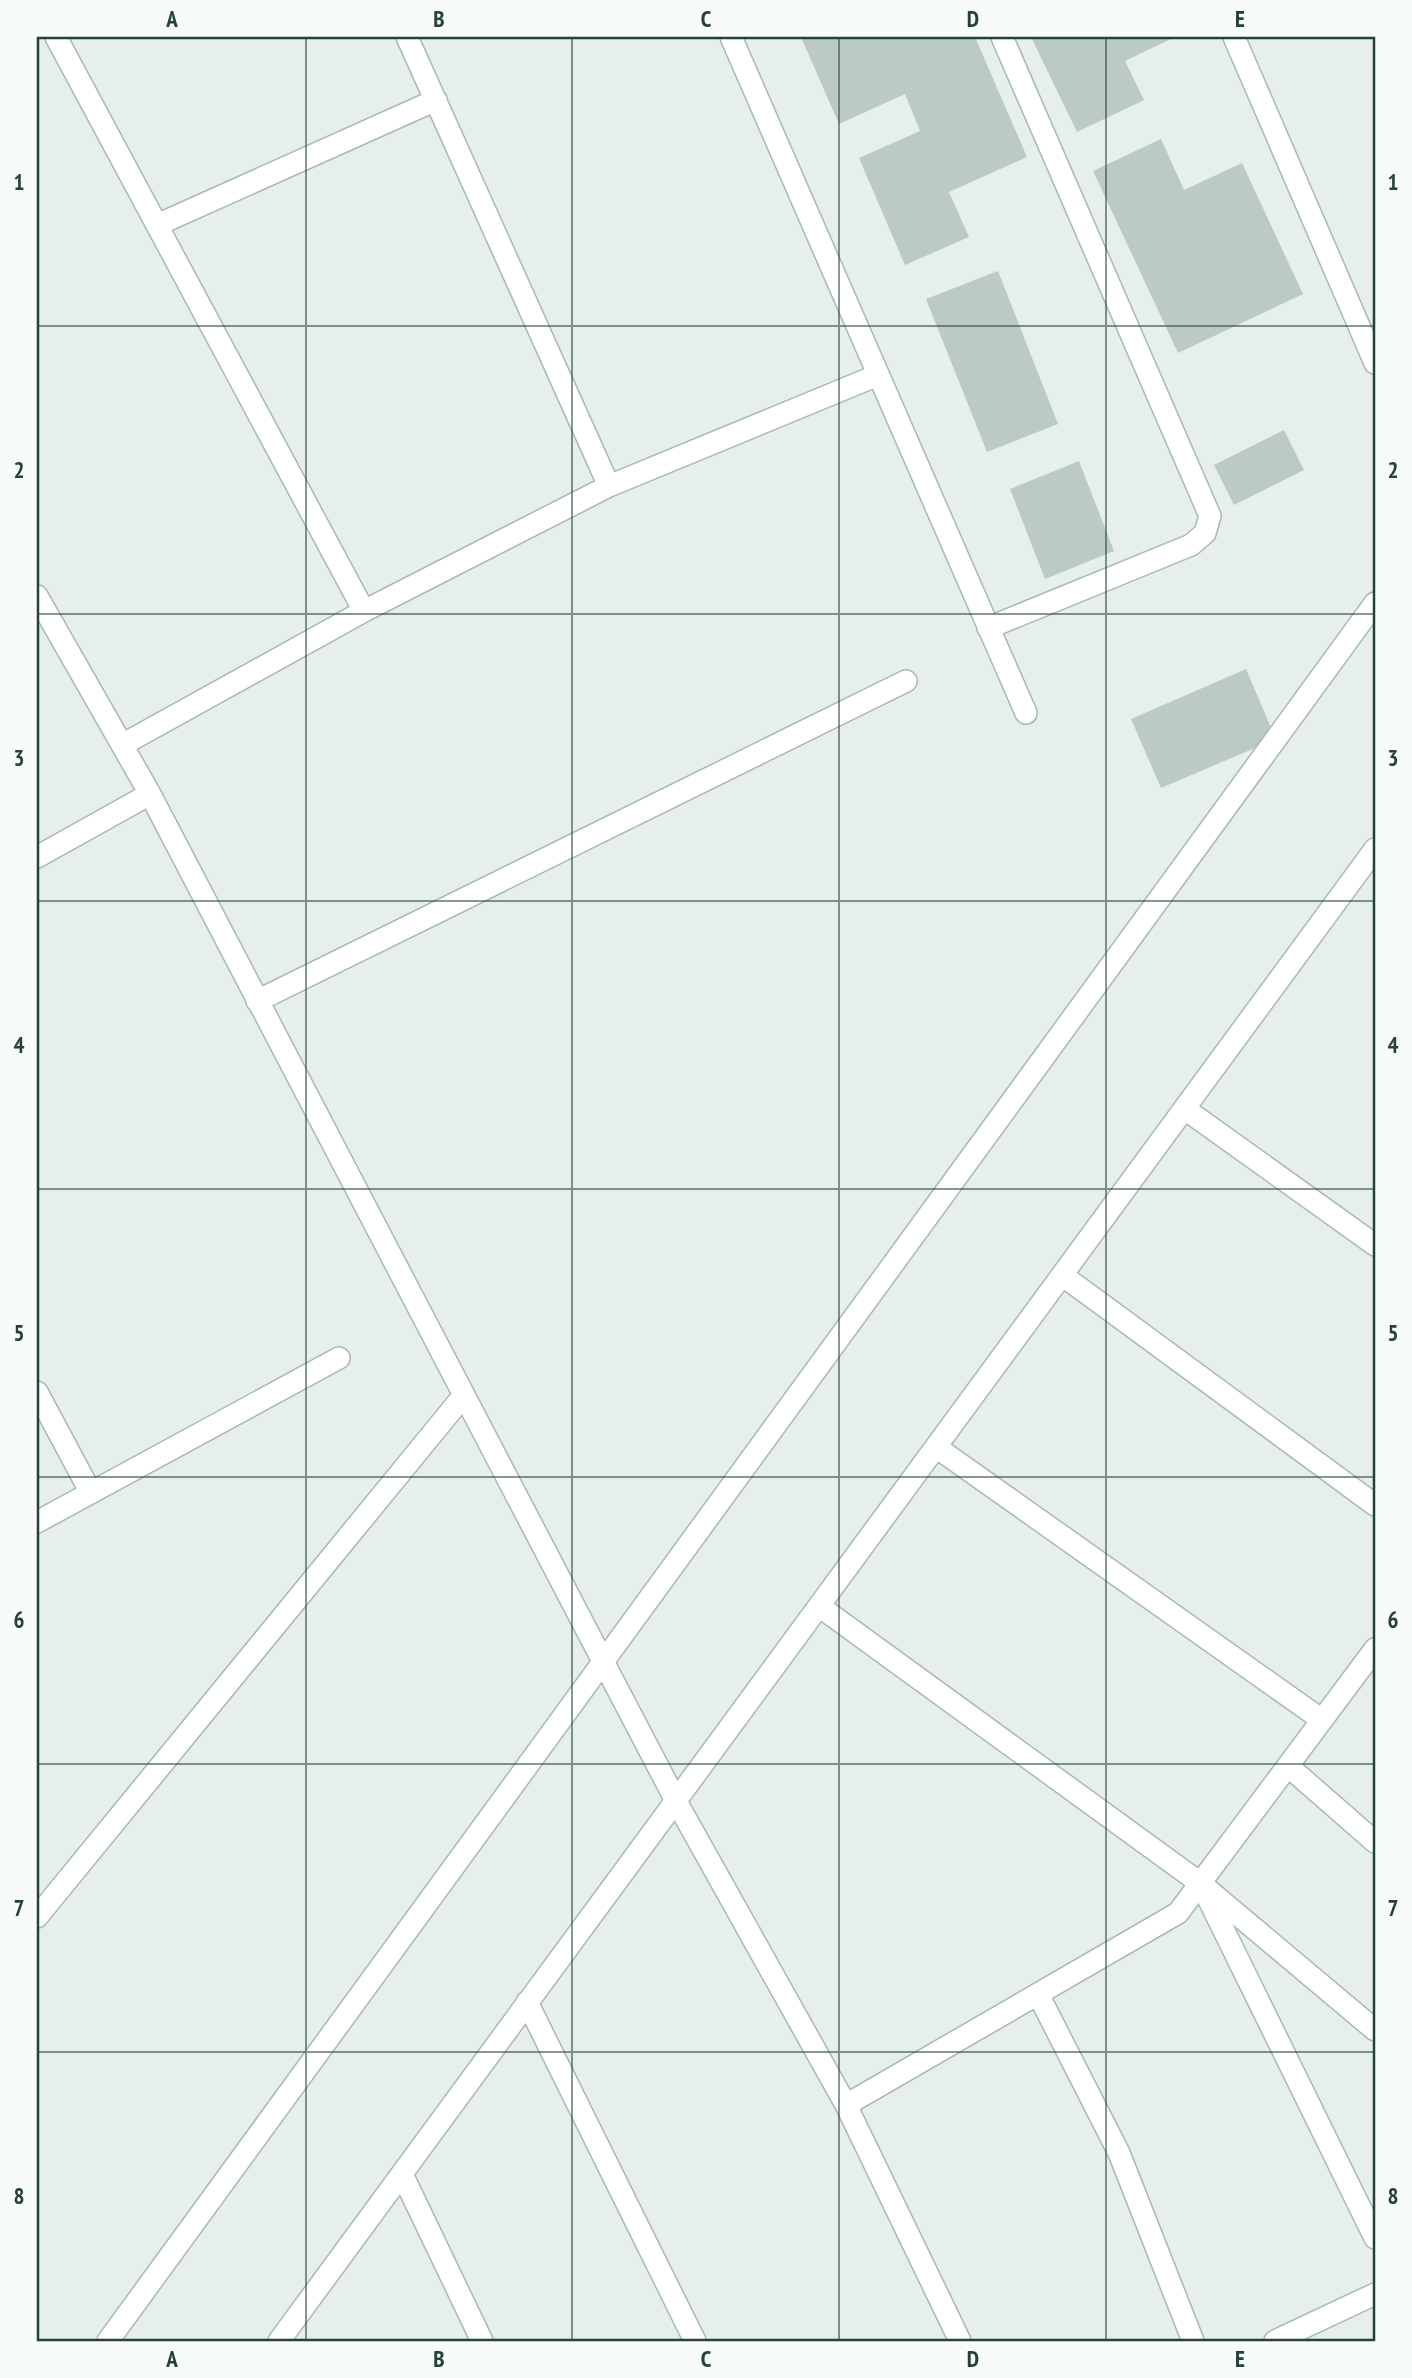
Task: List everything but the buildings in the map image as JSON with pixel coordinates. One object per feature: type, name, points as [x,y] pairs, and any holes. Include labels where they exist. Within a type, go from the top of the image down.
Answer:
[{"type":"street","points":[[56,37],[364,611]]},
{"type":"street","points":[[407,37],[609,486]]},
{"type":"street","points":[[732,37],[1026,713]]},
{"type":"street","points":[[988,628],[1191,545],[1205,533],[1210,516],[1002,37]]},
{"type":"street","points":[[1234,37],[1375,363]]},
{"type":"street","points":[[157,225],[436,100]]},
{"type":"street","points":[[122,745],[364,611],[609,486],[878,375]]},
{"type":"street","points":[[37,596],[150,794],[676,1801],[846,2105],[960,2341]]},
{"type":"street","points":[[108,2341],[1375,603]]},
{"type":"street","points":[[257,1000],[906,681]]},
{"type":"street","points":[[37,857],[150,794]]},
{"type":"street","points":[[279,2341],[1375,849]]},
{"type":"street","points":[[1185,1109],[1375,1245]]},
{"type":"street","points":[[1062,1275],[1375,1505]]},
{"type":"street","points":[[37,1522],[339,1358]]},
{"type":"street","points":[[37,1392],[91,1493]]},
{"type":"street","points":[[37,1917],[464,1395]]},
{"type":"street","points":[[936,1447],[1322,1720]]},
{"type":"street","points":[[819,1606],[1200,1883],[1375,2030]]},
{"type":"street","points":[[846,2105],[1178,1913],[1375,1648]]},
{"type":"street","points":[[1288,1766],[1375,1842]]},
{"type":"street","points":[[1200,1883],[1375,2238]]},
{"type":"street","points":[[1038,1994],[1119,2154],[1193,2341]]},
{"type":"street","points":[[527,2002],[695,2341]]},
{"type":"street","points":[[401,2174],[482,2341]]},
{"type":"street","points":[[1275,2341],[1375,2294]]}]
